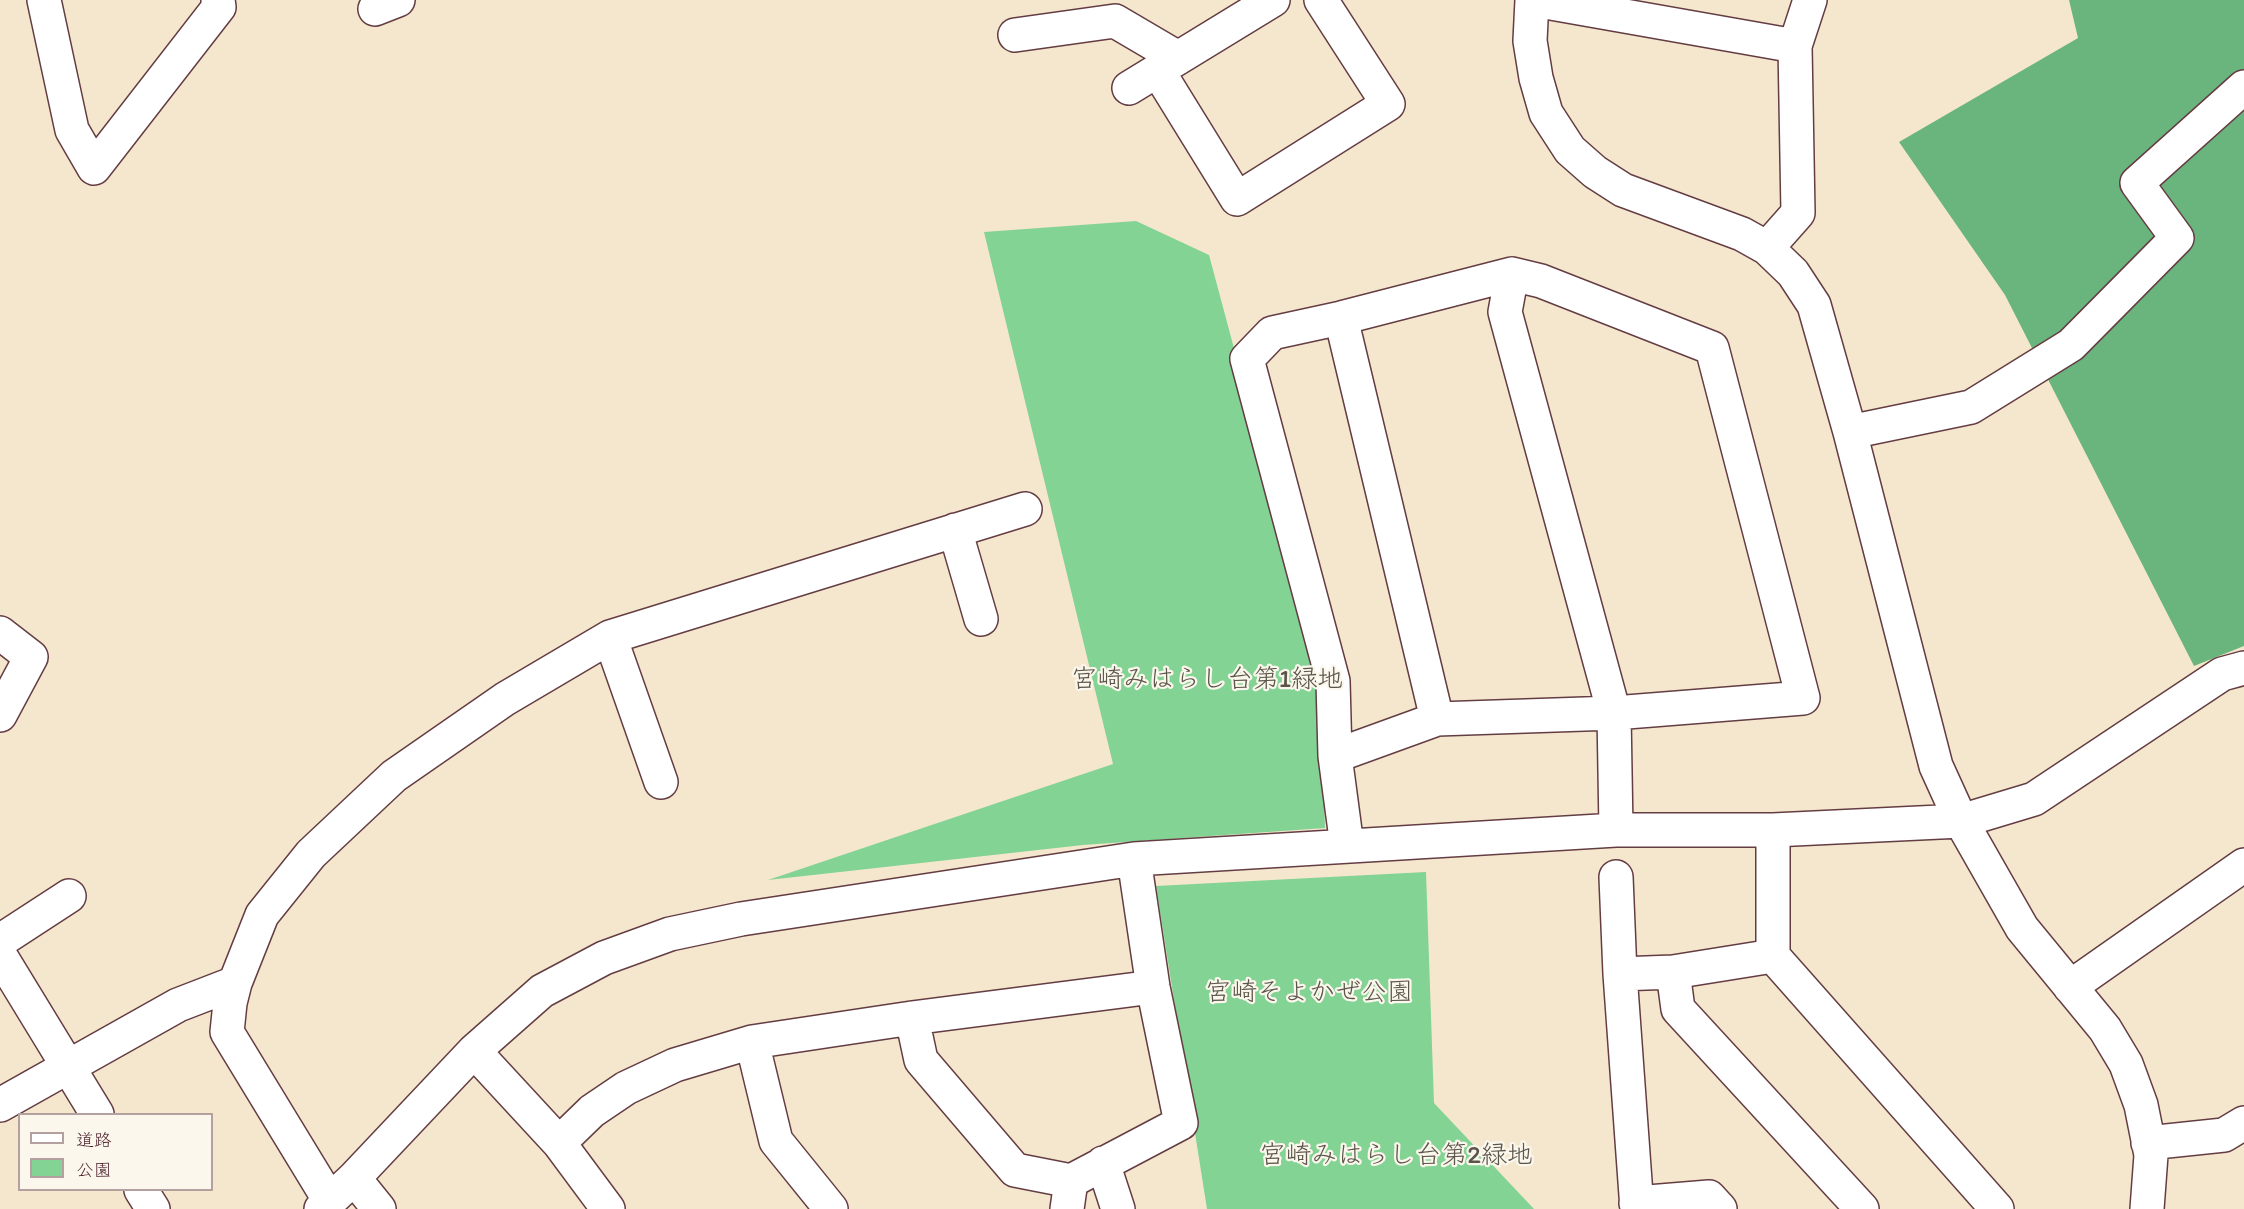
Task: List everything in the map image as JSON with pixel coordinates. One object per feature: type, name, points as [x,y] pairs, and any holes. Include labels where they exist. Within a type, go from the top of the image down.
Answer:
[{"type":"street","points":[[44,0],[72,130],[94,168],[219,7],[218,0]]},
{"type":"street","points":[[1129,88],[1273,0]]},
{"type":"street","points":[[1014,35],[1115,21],[1168,65],[1237,199],[1388,104],[1321,0]]},
{"type":"street","points":[[1795,46],[1533,0],[1530,41],[1536,78],[1546,113],[1570,150],[1595,172],[1623,190],[1742,234],[1767,248],[1793,273],[1814,305],[1850,432],[1936,766],[1961,821],[2022,928],[2105,1029],[2126,1064],[2141,1105],[2151,1155],[2147,1209]]},
{"type":"street","points":[[1767,248],[1798,213],[1795,46],[1810,0]]},
{"type":"street","points":[[1850,432],[1971,407],[2071,345],[2177,238],[2137,183],[2244,87]]},
{"type":"street","points":[[1512,274],[1505,312],[1614,713],[1616,830]]},
{"type":"street","points":[[1335,756],[1437,719],[1614,713],[1803,698],[1712,348],[1541,281],[1512,274],[1341,318],[1272,333],[1247,359],[1333,681],[1335,756],[1347,846]]},
{"type":"street","points":[[1341,318],[1437,719]]},
{"type":"street","points":[[1025,509],[610,638],[505,699],[394,776],[310,854],[262,915],[235,983],[227,1032],[326,1205],[474,1051],[543,991],[604,958],[670,934],[741,919],[1134,859],[1616,830],[1773,830],[1961,821],[2034,800],[2222,674],[2244,668]]},
{"type":"street","points":[[955,530],[981,619]]},
{"type":"street","points":[[0,633],[31,657],[0,715]]},
{"type":"street","points":[[610,638],[661,782]]},
{"type":"street","points":[[1773,830],[1773,956],[1997,1209]]},
{"type":"street","points":[[912,1018],[921,1060],[1015,1170],[1069,1195],[1103,1163],[1180,1123],[1153,987],[1134,859]]},
{"type":"street","points":[[2070,987],[2244,865]]},
{"type":"street","points":[[1616,877],[1620,974],[1636,1206],[1709,1197],[1720,1209]]},
{"type":"street","points":[[0,941],[69,896]]},
{"type":"street","points":[[0,955],[96,1113]]},
{"type":"street","points":[[1620,974],[1673,972],[1773,956]]},
{"type":"street","points":[[1673,972],[1677,1009],[1862,1209]]},
{"type":"street","points":[[0,1105],[178,1005],[235,983]]},
{"type":"street","points":[[560,1143],[592,1111],[626,1088],[675,1065],[752,1042],[912,1018],[1153,987]]},
{"type":"street","points":[[752,1042],[776,1141],[831,1209]]},
{"type":"street","points":[[474,1051],[560,1143],[608,1209]]},
{"type":"street","points":[[2148,1143],[2224,1135],[2244,1123]]},
{"type":"street","points":[[1103,1163],[1118,1209]]},
{"type":"street","points":[[354,1178],[379,1209]]},
{"type":"street","points":[[142,1191],[153,1209]]},
{"type":"green space","points":[[2069,0],[2244,0],[2244,646],[2194,666],[2005,295],[1899,142],[2078,38]]},
{"type":"green space","name":"宮崎みはらし台第1緑地","points":[[1136,221],[1209,255],[1320,669],[1325,828],[1083,845],[768,880],[1113,764],[984,232]]},
{"type":"green space","name":"宮崎そよかぜ公園","points":[[1426,872],[1434,1103],[1534,1209],[1207,1209],[1156,886]]},
{"type":"park label","name":"宮崎みはらし台第2緑地","points":[[1396,1156]]}]
